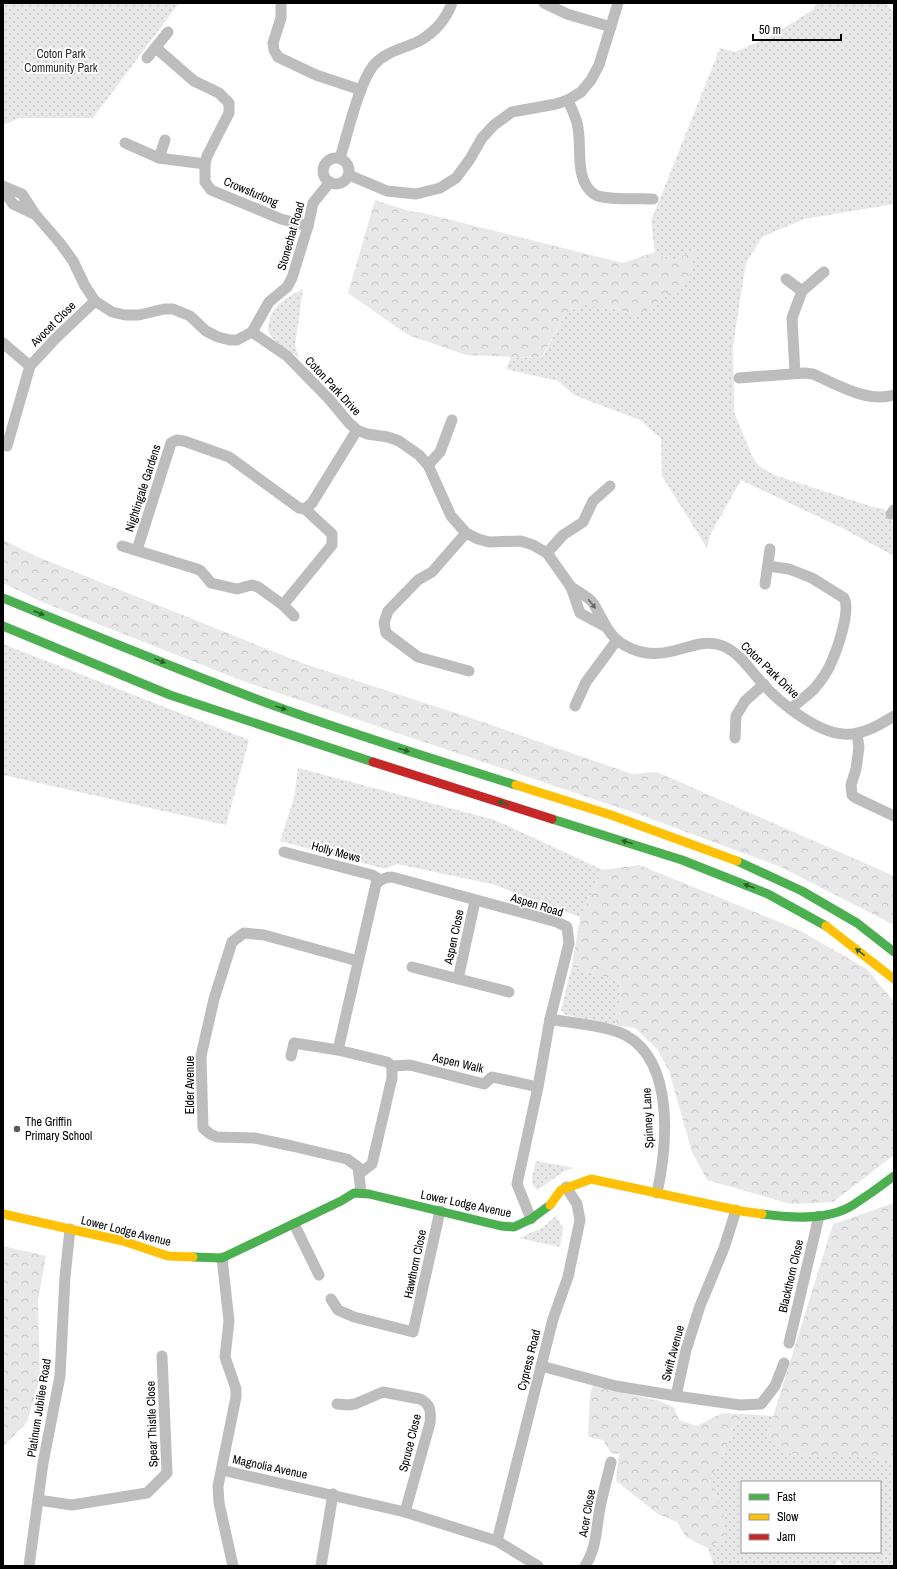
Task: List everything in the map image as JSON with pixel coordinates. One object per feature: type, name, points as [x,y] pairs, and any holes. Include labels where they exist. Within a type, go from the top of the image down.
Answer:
[{"type":"main road","points":[[3,598],[102,639],[276,706],[395,747],[611,815],[752,868],[802,891],[857,923],[894,952]]},
{"type":"main road","points":[[3,626],[170,695],[376,763],[682,860],[768,894],[829,928],[894,979]]},
{"type":"main road","name":"Lower Lodge Avenue","points":[[3,1214],[123,1241],[168,1256],[222,1258],[341,1201],[354,1193],[361,1192],[501,1226],[514,1227],[531,1219],[547,1208],[561,1190],[591,1179],[736,1210],[782,1217],[824,1216],[854,1205],[894,1176]]},
{"type":"street","points":[[281,3],[281,18],[273,43],[274,50],[278,57],[316,75],[361,90]]},
{"type":"street","points":[[340,158],[361,90],[366,77],[374,65],[386,54],[420,40],[432,32],[443,21],[452,3]]},
{"type":"street","points":[[544,3],[567,14],[612,26]]},
{"type":"street","points":[[349,175],[387,191],[416,194],[440,188],[456,178],[470,160],[482,138],[494,125],[512,112],[568,100],[581,92],[591,80],[599,65],[618,3]]},
{"type":"street","points":[[147,58],[168,32]]},
{"type":"street","name":"Crowsfurlong","points":[[156,48],[194,81],[219,93],[229,103],[229,113],[207,156],[205,164],[205,182],[211,190],[282,219],[308,226]]},
{"type":"street","points":[[568,100],[578,124],[580,171],[585,183],[594,194],[608,198],[652,199]]},
{"type":"street","points":[[159,158],[165,140]]},
{"type":"street","points":[[125,144],[159,158],[205,164]]},
{"type":"street","points":[[332,158],[340,158],[349,166],[349,175],[341,183],[333,184],[324,176],[324,167],[332,158]]},
{"type":"street","name":"Stonechat Road","points":[[252,332],[269,302],[290,283],[308,226],[313,203],[330,182]]},
{"type":"street","points":[[3,186],[22,194],[35,214],[60,243],[73,261],[85,286],[95,301],[112,312],[125,315],[139,315],[164,309],[173,310],[190,316],[206,331],[218,337],[230,340],[237,340],[252,332]]},
{"type":"street","points":[[3,190],[13,204],[35,214]]},
{"type":"street","points":[[795,373],[792,318],[802,291],[824,272]]},
{"type":"street","points":[[786,279],[802,291]]},
{"type":"street","name":"Avocet Close","points":[[3,444],[7,446],[30,366],[95,301]]},
{"type":"street","name":"Coton Park Drive","points":[[252,332],[287,356],[329,399],[348,423],[357,430],[367,434],[388,437],[399,441],[418,455],[428,466],[451,516],[457,525],[466,533],[478,539],[489,542],[521,541],[533,545],[547,553],[571,587],[580,613],[606,628]]},
{"type":"street","name":"Avocet Close","points":[[3,343],[30,366]]},
{"type":"street","points":[[739,378],[795,373],[813,374],[869,397],[888,397],[894,395]]},
{"type":"street","points":[[428,466],[440,452],[452,420]]},
{"type":"street","points":[[305,509],[312,504],[357,430]]},
{"type":"street","name":"Nightingale Gardens","points":[[137,550],[171,443],[177,440],[184,440],[229,457],[299,508],[305,509],[332,534],[332,545],[284,605]]},
{"type":"street","points":[[547,553],[563,535],[583,522],[593,501],[610,486]]},
{"type":"street","points":[[466,533],[432,572],[418,580],[388,611],[384,623],[386,633],[418,657],[469,671]]},
{"type":"street","name":"Nightingale Gardens","points":[[122,546],[197,569],[201,571],[211,583],[237,588],[252,585],[258,586],[284,605],[294,616]]},
{"type":"street","points":[[765,584],[770,550]]},
{"type":"street","points":[[768,566],[789,569],[812,578],[844,598],[846,602],[846,611],[842,631],[831,664],[814,688],[790,708]]},
{"type":"street","name":"Coton Park Drive","points":[[571,587],[592,602],[606,628],[624,646],[648,653],[672,652],[699,644],[711,643],[722,646],[733,651],[742,659],[764,684],[790,708],[816,725],[829,731],[843,734],[857,734],[880,725],[894,716]]},
{"type":"street","points":[[575,706],[586,682],[617,640]]},
{"type":"street","points":[[735,738],[736,716],[745,701],[764,684]]},
{"type":"street","points":[[857,734],[859,748],[856,769],[851,785],[852,795],[894,816]]},
{"type":"street","name":"Holly Mews","points":[[284,852],[372,875],[380,880]]},
{"type":"street","name":"Aspen Road","points":[[380,880],[385,877],[392,877],[475,901],[557,922],[566,927],[569,943],[550,1020],[538,1087],[517,1184],[531,1219]]},
{"type":"street","points":[[338,1050],[376,884],[380,880]]},
{"type":"street","name":"Aspen Close","points":[[458,978],[475,901]]},
{"type":"street","name":"Elder Avenue","points":[[358,961],[264,935],[244,933],[232,942],[214,999],[201,1056],[203,1128],[210,1134],[217,1137],[254,1138],[340,1157],[347,1159],[358,1168],[359,1174]]},
{"type":"street","name":"Aspen Close","points":[[412,967],[509,992]]},
{"type":"street","name":"Spinney Lane","points":[[550,1020],[609,1029],[626,1035],[643,1047],[662,1088],[664,1126],[663,1166],[657,1193]]},
{"type":"street","points":[[290,1056],[294,1043],[338,1050],[387,1062],[392,1066],[392,1078],[372,1164],[359,1174],[361,1192]]},
{"type":"street","name":"Aspen Walk","points":[[392,1066],[410,1065],[484,1084],[492,1077],[538,1087]]},
{"type":"street","name":"Cypress Road","points":[[497,1541],[553,1319],[568,1277],[580,1220],[576,1204],[566,1188]]},
{"type":"street","name":"Swift Avenue","points":[[541,1366],[616,1386],[676,1396],[686,1350],[700,1306],[724,1248],[736,1210]]},
{"type":"street","name":"Hawthorn Close","points":[[332,1299],[338,1310],[354,1317],[413,1332],[440,1211]]},
{"type":"street","name":"Blackthorn Close","points":[[789,1343],[819,1216]]},
{"type":"street","points":[[294,1224],[319,1275]]},
{"type":"street","name":"Platinum Jubilee Road","points":[[29,1566],[43,1463],[60,1376],[65,1277],[70,1230]]},
{"type":"street","name":"Magnolia Avenue","points":[[222,1258],[229,1322],[225,1357],[236,1389],[236,1397],[222,1470],[333,1494],[405,1512],[497,1541],[538,1566]]},
{"type":"street","name":"Spear Thistle Close","points":[[38,1500],[72,1505],[147,1493],[167,1473],[162,1356]]},
{"type":"street","points":[[676,1396],[740,1405],[761,1404],[775,1386],[784,1363]]},
{"type":"street","name":"Spruce Close","points":[[337,1404],[355,1404],[383,1392],[420,1399],[429,1406],[431,1410],[430,1423],[405,1512]]},
{"type":"street","name":"Acer Close","points":[[585,1566],[593,1552],[600,1509],[611,1462]]},
{"type":"street","points":[[222,1470],[218,1486],[219,1503],[233,1566]]},
{"type":"street","points":[[321,1566],[333,1494]]},
{"type":"green space","name":"Coton Park Community Park","points":[[3,3],[179,3],[93,118],[19,118],[3,125]]},
{"type":"green space","points":[[816,3],[886,3],[894,13],[894,204],[804,219],[762,237],[746,263],[733,345],[734,412],[752,456],[759,466],[774,475],[870,506],[884,509],[894,524],[894,556],[842,528],[741,480],[710,535],[707,548],[662,476],[661,439],[640,420],[574,395],[558,381],[506,369],[511,357],[542,358],[565,314],[584,304],[609,307],[637,315],[696,249],[671,262],[655,252],[651,221],[720,48],[735,52],[770,37],[814,9]]},
{"type":"green space","points":[[375,200],[409,211],[423,213],[623,263],[655,252],[671,262],[696,249],[688,282],[637,315],[609,307],[584,305],[565,314],[541,358],[466,355],[408,335],[348,293]]},
{"type":"green space","points":[[303,289],[295,346],[299,358],[275,341],[269,332],[268,326],[275,308]]},
{"type":"green space","points":[[3,540],[38,557],[302,663],[468,717],[632,774],[657,772],[894,876],[894,925],[781,867],[638,814],[243,681],[42,602],[3,583]]},
{"type":"green space","points":[[3,644],[249,740],[226,825],[3,775]]},
{"type":"green space","points":[[298,768],[495,820],[603,870],[580,917],[492,884],[397,864],[385,869],[280,841],[294,798]]},
{"type":"green space","points":[[639,865],[799,930],[867,969],[894,1002],[894,1155],[833,1202],[791,1204],[707,1180],[692,1152],[669,1071],[657,1049],[635,1028],[615,1025],[622,982],[572,966],[580,917],[603,870]]},
{"type":"green space","points":[[572,966],[622,982],[615,1025],[566,1015],[561,1010]]},
{"type":"green space","points":[[536,1161],[574,1168],[564,1171],[538,1190],[533,1186],[532,1177]]},
{"type":"green space","points":[[894,1203],[894,1460],[857,1456],[815,1456],[788,1453],[767,1436],[833,1224]]},
{"type":"green space","points":[[556,1216],[563,1228],[560,1247],[519,1238],[542,1228]]},
{"type":"green space","points":[[3,1246],[46,1256],[38,1300],[40,1377],[27,1422],[3,1447]]},
{"type":"green space","points":[[593,1385],[659,1401],[674,1407],[679,1420],[697,1426],[722,1413],[739,1414],[717,1468],[710,1478],[722,1512],[725,1538],[708,1548],[686,1537],[677,1522],[658,1514],[616,1481],[619,1454],[611,1453],[603,1440],[588,1437],[590,1395]]},
{"type":"green space","points":[[739,1414],[773,1416],[767,1436],[788,1453],[815,1456],[857,1456],[894,1460],[894,1566],[845,1566],[839,1560],[834,1566],[714,1566],[708,1548],[725,1538],[710,1478],[717,1468]]},
{"type":"traffic: fast","points":[[3,598],[207,680],[305,717],[516,785]]},
{"type":"traffic: fast","points":[[3,626],[170,695],[373,762]]},
{"type":"traffic: fast","points":[[552,819],[682,860],[768,894],[826,926]]},
{"type":"traffic: fast","points":[[737,861],[802,891],[857,923],[894,952]]},
{"type":"traffic: fast","points":[[762,1214],[785,1217],[809,1217],[832,1214],[853,1205],[894,1176]]},
{"type":"traffic: fast","points":[[193,1257],[222,1258],[341,1201],[354,1193],[369,1194],[501,1226],[514,1227],[531,1219],[550,1205]]},
{"type":"traffic: slow","points":[[516,785],[611,815],[737,861]]},
{"type":"traffic: slow","points":[[826,926],[894,979]]},
{"type":"traffic: slow","points":[[550,1205],[561,1190],[591,1179],[741,1211],[762,1214]]},
{"type":"traffic: slow","points":[[3,1214],[123,1241],[168,1256],[193,1257]]},
{"type":"traffic: jam","points":[[373,762],[552,819]]},
{"type":"place","name":"The Griffin Primary School","points":[[17,1129]]}]
